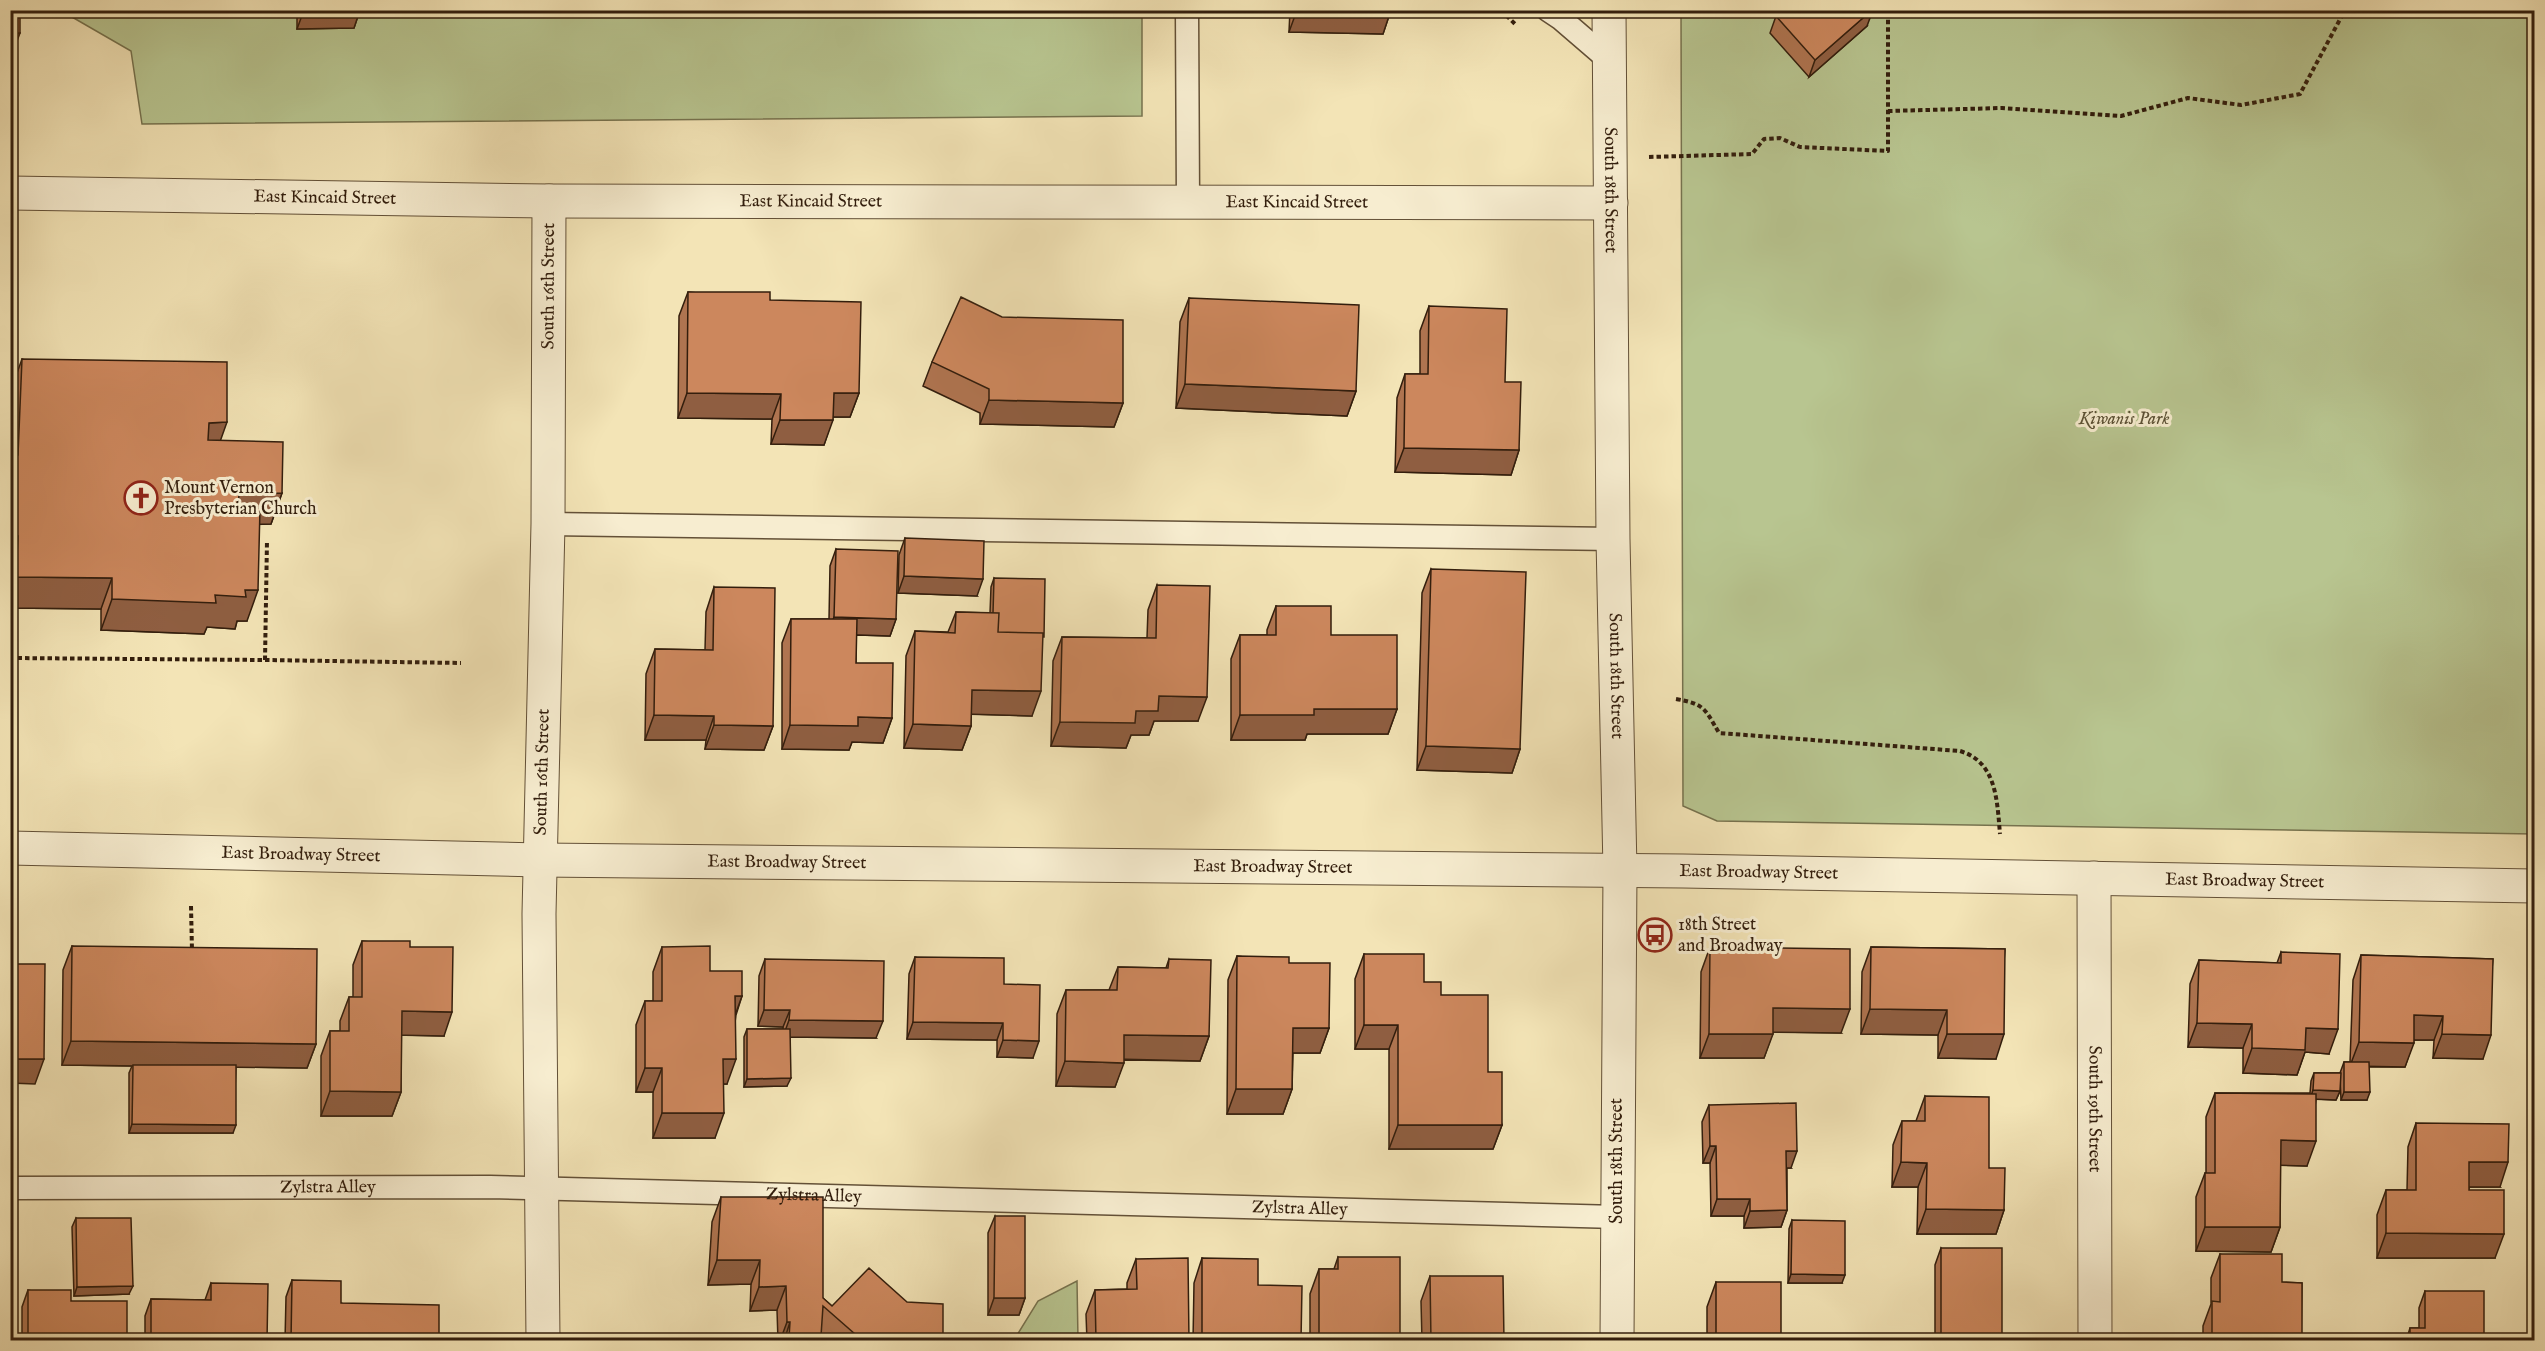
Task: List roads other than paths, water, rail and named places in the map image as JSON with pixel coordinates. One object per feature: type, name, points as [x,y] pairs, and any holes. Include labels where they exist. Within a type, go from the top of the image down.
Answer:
[{"type":"street","name":"South 18th Street","points":[[1610,10],[1613,539],[1620,870],[1617,1341]]},
{"type":"street","name":"East Kincaid Street","points":[[10,193],[549,201],[1611,204]]},
{"type":"street","name":"South 16th Street","points":[[543,1341],[540,860],[548,524],[549,201]]},
{"type":"street","name":"East Broadway Street","points":[[10,848],[540,860],[1620,870],[2535,886]]},
{"type":"street","name":"South 19th Street","points":[[2094,878],[2095,1341]]},
{"type":"lane","points":[[1187,10],[1188,202]]},
{"type":"lane","points":[[1548,10],[1610,61]]},
{"type":"lane","points":[[548,524],[1613,539]]},
{"type":"lane","name":"Zylstra Alley","points":[[10,1188],[490,1187],[1617,1217]]},
{"type":"place","name":"Mount Vernon Presbyterian Church","points":[[141,498]]},
{"type":"place","name":"18th Street and Broadway","points":[[1655,935]]},
{"type":"park label","name":"Kiwanis Park","points":[[2124,419]]}]
